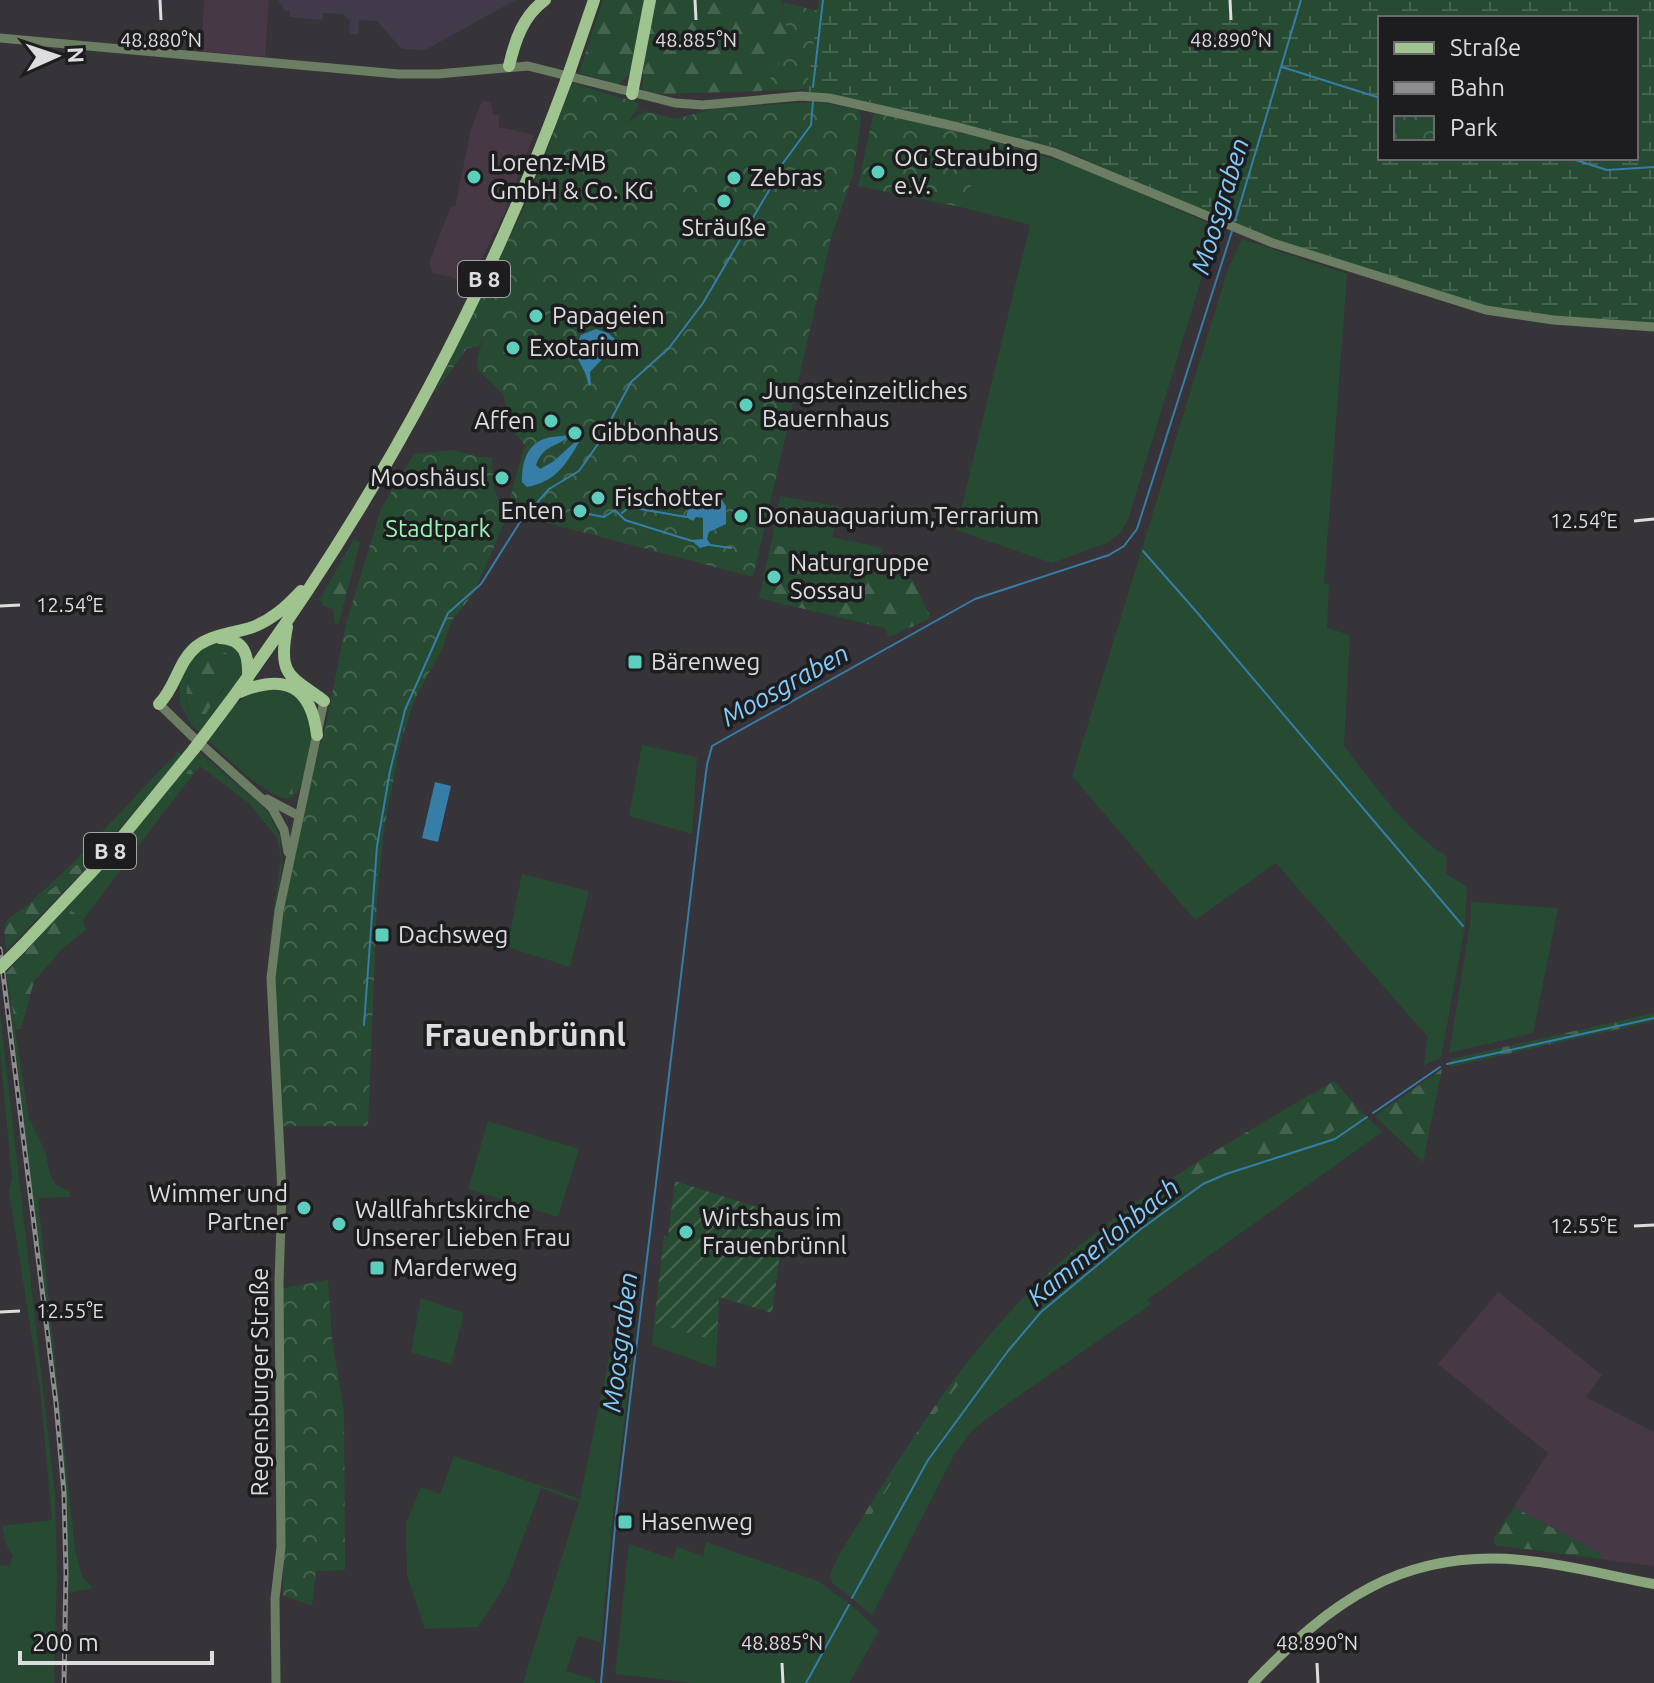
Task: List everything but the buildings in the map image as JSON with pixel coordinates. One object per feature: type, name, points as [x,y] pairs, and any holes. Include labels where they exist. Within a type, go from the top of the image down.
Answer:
[{"type":"main road","points":[[509,66],[520,30],[545,0]]},
{"type":"main road","points":[[580,0],[590,14]]},
{"type":"main road","name":"B 8","points":[[0,968],[104,859],[237,693],[288,622],[402,440],[452,345],[514,214],[594,0]]},
{"type":"main road","points":[[632,94],[650,0]]},
{"type":"main road","points":[[159,704],[168,695],[187,657],[198,646],[213,638],[254,627],[272,617],[292,601],[327,562]]},
{"type":"main road","points":[[288,622],[284,657],[289,674],[297,684],[324,701]]},
{"type":"main road","points":[[213,638],[229,639],[242,647],[248,661],[248,678]]},
{"type":"main road","points":[[237,693],[266,683],[282,683],[301,693],[309,703],[317,735]]},
{"type":"main road","points":[[309,703],[324,701]]},
{"type":"main road","points":[[1253,1683],[1299,1636],[1338,1605],[1381,1582],[1432,1565],[1488,1559],[1522,1560],[1654,1584]]},
{"type":"street","points":[[0,38],[398,74],[438,74],[509,66],[538,67],[632,94],[689,105],[801,96],[829,98],[1081,161],[1236,230],[1486,310],[1553,320],[1654,327]]},
{"type":"street","name":"Regensburger Straße","points":[[276,1683],[274,1613],[281,1547],[279,1282],[282,1191],[271,978],[276,925],[324,701]]},
{"type":"street","points":[[159,704],[262,797],[279,818],[287,841],[289,864]]},
{"type":"street","points":[[262,797],[299,816]]},
{"type":"street","points":[[279,818],[299,816]]},
{"type":"shaded area","points":[[204,0],[269,0],[265,57],[201,51]]},
{"type":"shaded area","points":[[278,0],[516,0],[425,50],[402,49],[377,21],[359,20],[358,34],[349,34],[350,21],[343,14],[323,13],[323,20],[290,17],[290,11],[285,11]]},
{"type":"shaded area","points":[[482,101],[491,102],[493,114],[499,115],[499,127],[534,135],[505,212],[466,290],[455,278],[433,273],[429,263],[451,206],[455,207],[471,129]]},
{"type":"shaded area","points":[[1498,1292],[1602,1375],[1586,1397],[1654,1432],[1654,1566],[1600,1559],[1601,1554],[1514,1507],[1548,1453],[1438,1364]]},
{"type":"green space","points":[[603,0],[643,0],[632,72],[618,84],[579,73]]},
{"type":"green space","points":[[655,0],[782,0],[783,22],[797,37],[762,91],[655,94],[643,90],[643,65]]},
{"type":"green space","points":[[819,0],[1654,0],[1654,323],[1567,318],[1490,307],[1348,264],[1247,229],[1058,148],[855,99],[807,92]]},
{"type":"green space","points":[[783,2],[818,11],[807,89],[762,91],[797,37],[783,22]]},
{"type":"green space","points":[[572,83],[638,103],[627,123],[645,111],[675,119],[717,108],[818,102],[859,110],[861,121],[853,174],[831,238],[753,577],[506,512],[525,445],[513,431],[503,394],[478,370],[477,360],[483,337],[479,346],[467,348],[434,394],[531,193]]},
{"type":"green space","points":[[874,111],[983,138],[965,208],[858,186]]},
{"type":"green space","points":[[983,138],[1078,166],[1217,227],[1128,520],[1120,533],[1107,543],[1052,563],[956,530],[1030,225],[965,208]]},
{"type":"green space","points":[[1242,239],[1347,274],[1324,583],[1329,584],[1327,628],[1350,635],[1344,746],[1404,820],[1446,856],[1446,874],[1467,887],[1465,926],[1441,1058],[1424,1065],[1428,1037],[1276,863],[1195,920],[1072,776],[1229,266]]},
{"type":"green space","name":"Stadtpark","points":[[454,450],[492,457],[493,483],[505,521],[474,593],[452,620],[442,649],[414,701],[401,741],[384,829],[377,901],[368,1126],[283,1126],[275,977],[283,912],[346,624],[381,509],[414,454]]},
{"type":"green space","points":[[780,496],[841,507],[832,537],[883,548],[874,569],[771,544]]},
{"type":"green space","points":[[354,539],[360,543],[338,625],[333,609],[323,606],[320,599]]},
{"type":"green space","points":[[771,544],[912,579],[931,618],[889,637],[884,628],[759,598]]},
{"type":"green space","points":[[218,641],[241,650],[244,674],[201,733],[192,726],[180,704],[180,680],[197,650]],"holes":[[[220,651],[228,654],[224,689],[205,711],[199,727],[195,726],[186,692],[192,672],[208,656]]]},
{"type":"green space","points":[[220,651],[231,657],[236,669],[199,727],[195,726],[187,703],[188,681],[199,662]]},
{"type":"green space","points":[[277,686],[300,698],[312,730],[301,787],[293,796],[292,787],[266,776],[213,734],[239,702],[254,693]]},
{"type":"green space","points":[[213,734],[266,776],[292,787],[293,796],[289,799],[279,797],[258,784],[208,740]]},
{"type":"green space","points":[[642,745],[697,757],[692,834],[629,816]]},
{"type":"green space","points":[[177,750],[182,755],[92,862],[76,865],[56,886],[26,906],[69,867],[175,757]]},
{"type":"green space","points":[[199,752],[255,799],[269,814],[280,837],[282,867],[265,974],[281,858],[277,838],[249,803],[252,798],[201,756],[159,807],[164,812],[83,920],[67,907]]},
{"type":"green space","points":[[201,756],[252,799],[249,803],[200,766],[164,812],[158,807]]},
{"type":"green space","points":[[92,862],[6,951],[4,926],[8,919],[56,886],[76,865]]},
{"type":"green space","points":[[522,874],[589,891],[570,967],[507,947]]},
{"type":"green space","points":[[1471,902],[1558,908],[1533,1033],[1449,1053],[1470,924]]},
{"type":"green space","points":[[67,907],[83,920],[86,929],[61,950],[34,981],[21,1029],[16,1029],[6,973]]},
{"type":"green space","points":[[6,973],[29,1119],[45,1151],[50,1175],[56,1185],[70,1192],[70,1197],[38,1198],[75,1549],[82,1576],[93,1588],[69,1593],[60,1424]]},
{"type":"green space","points":[[0,1012],[55,1494],[57,1574],[54,1683],[0,1683],[0,1565],[9,1566],[13,1556],[5,1542],[2,1526],[52,1520],[40,1389],[9,1191],[12,1177],[0,1052]]},
{"type":"green space","points":[[1654,1013],[1654,1021],[1450,1067],[1451,1059]]},
{"type":"green space","points":[[1442,1069],[1423,1162],[1375,1116]]},
{"type":"green space","points":[[1334,1081],[1362,1112],[1321,1139],[1188,1177],[1152,1198],[1107,1233],[1001,1331],[932,1418],[836,1571],[850,1583],[844,1592],[833,1584],[830,1575],[839,1555],[929,1414],[979,1348],[1035,1286],[1068,1255],[1140,1200],[1216,1150]]},
{"type":"green space","points":[[1362,1112],[1382,1132],[1147,1300],[1151,1304],[987,1418],[969,1434],[954,1455],[872,1615],[844,1592],[849,1582],[836,1571],[932,1418],[1001,1331],[1107,1233],[1152,1198],[1188,1177],[1321,1139]]},
{"type":"green space","points":[[488,1121],[579,1149],[558,1217],[468,1189]]},
{"type":"green space","points":[[675,1181],[785,1216],[772,1313],[719,1297],[717,1341],[654,1323],[664,1236],[668,1236]]},
{"type":"green space","points":[[328,1280],[332,1339],[344,1411],[345,1570],[316,1571],[312,1606],[283,1595],[283,1288]]},
{"type":"green space","points":[[421,1298],[464,1313],[451,1364],[411,1352]]},
{"type":"green space","points":[[654,1323],[717,1341],[716,1368],[652,1345]]},
{"type":"green space","points":[[613,1337],[634,1344],[601,1642],[578,1636],[566,1671],[595,1680],[595,1683],[523,1683],[579,1502],[541,1488],[507,1582],[478,1627],[425,1629],[407,1575],[406,1523],[421,1487],[440,1494],[454,1456],[580,1499]]},
{"type":"green space","points":[[1514,1507],[1601,1554],[1600,1559],[1495,1545],[1494,1538]]},
{"type":"green space","points":[[706,1542],[818,1581],[879,1631],[849,1683],[694,1683],[615,1674],[629,1544],[673,1559],[677,1547],[703,1556]]},
{"type":"water","points":[[596,329],[615,339],[612,349],[590,372],[589,386],[577,356],[577,348],[581,335]]},
{"type":"water","points":[[567,435],[567,438],[545,451],[536,465],[540,469],[554,461],[577,440],[579,442],[564,465],[552,477],[527,487],[522,482],[522,475],[530,450],[547,438]]},
{"type":"water","points":[[694,490],[709,500],[722,500],[726,506],[726,524],[709,532],[707,539],[711,545],[700,548],[691,540],[703,539],[703,518],[696,517],[693,521],[686,517]]},
{"type":"water","points":[[435,782],[451,786],[438,842],[422,838]]},
{"type":"waterway","points":[[813,87],[823,0]]},
{"type":"waterway","name":"Moosgraben","points":[[1235,221],[1301,0]]},
{"type":"waterway","points":[[1282,67],[1378,97]]},
{"type":"waterway","points":[[364,1025],[377,846],[390,771],[405,710],[448,613],[481,584],[520,522],[549,489],[579,471],[598,444],[631,382],[669,348],[703,303],[771,187],[775,174],[811,125],[813,101]]},
{"type":"waterway","points":[[1575,160],[1607,170],[1654,167]]},
{"type":"waterway","name":"Moosgraben","points":[[601,1683],[616,1516],[698,834],[712,746],[975,599],[1109,555],[1124,546],[1137,529],[1232,231]]},
{"type":"waterway","points":[[622,513],[629,507],[686,517]]},
{"type":"waterway","points":[[583,513],[604,517],[615,510],[625,520],[692,541]]},
{"type":"waterway","points":[[710,545],[731,548]]},
{"type":"waterway","points":[[1143,551],[1463,926]]},
{"type":"waterway","name":"Kammerlohbach","points":[[1447,1064],[1654,1018]]},
{"type":"waterway","name":"Kammerlohbach","points":[[1373,1113],[1440,1067]]},
{"type":"waterway","name":"Kammerlohbach","points":[[852,1598],[928,1460],[1008,1351],[1041,1312],[1141,1229],[1203,1184],[1335,1139],[1367,1117]]},
{"type":"waterway","name":"Kammerlohbach","points":[[806,1683],[849,1605]]},
{"type":"railway","points":[[0,949],[56,1403],[64,1493],[64,1683]]},
{"type":"place","name":"OG Straubing e.V.","points":[[878,172]]},
{"type":"place","name":"Lorenz-MB GmbH & Co. KG","points":[[474,177]]},
{"type":"place","name":"Zebras","points":[[734,178]]},
{"type":"place","name":"Sträuße","points":[[724,201]]},
{"type":"place","name":"Papageien","points":[[536,316]]},
{"type":"place","name":"Exotarium","points":[[513,348]]},
{"type":"place","name":"Jungsteinzeitliches Bauernhaus","points":[[746,405]]},
{"type":"place","name":"Affen","points":[[551,421]]},
{"type":"place","name":"Gibbonhaus","points":[[575,433]]},
{"type":"place","name":"Mooshäusl","points":[[502,478]]},
{"type":"place","name":"Fischotter","points":[[598,498]]},
{"type":"place","name":"Enten","points":[[580,511]]},
{"type":"place","name":"Donauaquarium,Terrarium","points":[[741,516]]},
{"type":"place","name":"Naturgruppe Sossau","points":[[774,577]]},
{"type":"place","name":"Bärenweg","points":[[635,662]]},
{"type":"place","name":"Dachsweg","points":[[382,935]]},
{"type":"place","name":"Wimmer und Partner","points":[[304,1208]]},
{"type":"place","name":"Wallfahrtskirche Unserer Lieben Frau","points":[[339,1224]]},
{"type":"place","name":"Wirtshaus im Frauenbrünnl","points":[[686,1232]]},
{"type":"place","name":"Marderweg","points":[[377,1268]]},
{"type":"place","name":"Hasenweg","points":[[625,1522]]},
{"type":"district","name":"Frauenbrünnl","points":[[525,1035]]}]
